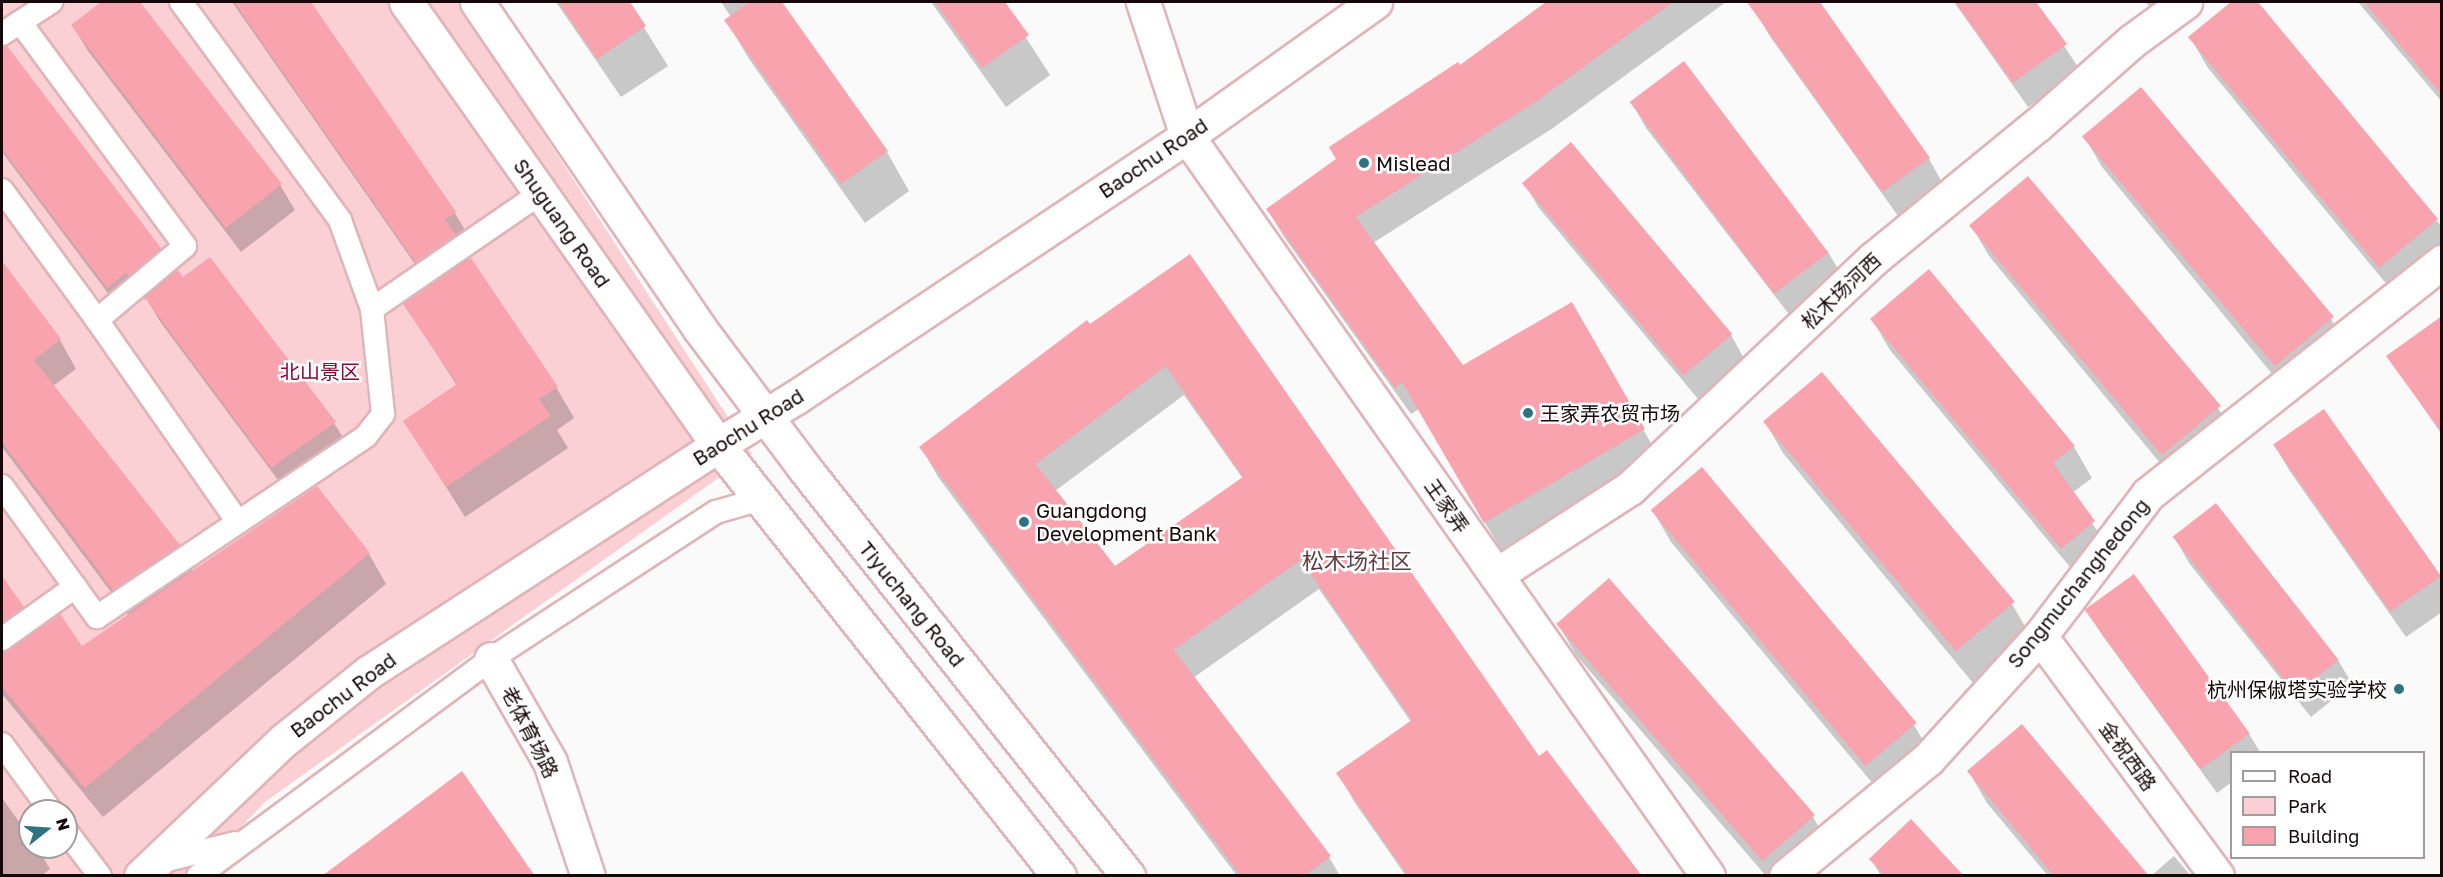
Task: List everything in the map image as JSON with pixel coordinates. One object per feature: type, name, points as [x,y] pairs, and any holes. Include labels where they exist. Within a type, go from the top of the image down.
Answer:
[{"type":"main road","name":"Shuguang Road","points":[[406,2],[718,445]]},
{"type":"main road","name":"Tiyuchang Road","points":[[477,2],[700,328],[805,469],[1128,876]]},
{"type":"main road","name":"王家弄","points":[[1143,2],[1187,136],[1708,876]]},
{"type":"main road","name":"Baochu Road","points":[[146,870],[284,740],[369,672],[766,416],[1187,136],[1375,2]]},
{"type":"main road","name":"松木场河西","points":[[1496,575],[1630,488],[1873,259],[2037,125],[2132,41],[2185,2]]},
{"type":"main road","name":"Songmuchanghedong","points":[[1786,876],[1928,759],[2040,636],[2148,494],[2442,262]]},
{"type":"main road","points":[[718,445],[1059,876]]},
{"type":"main road","name":"金祝西路","points":[[2040,636],[2217,876]]},
{"type":"main road","name":"老体育场路","points":[[491,659],[550,762],[588,876]]},
{"type":"lane","points":[[51,2],[11,28],[185,246],[97,320]]},
{"type":"lane","points":[[2,486],[97,617],[366,436],[383,414],[372,309],[340,220],[181,2]]},
{"type":"lane","points":[[2,190],[97,320],[238,522]]},
{"type":"lane","points":[[372,309],[541,193]]},
{"type":"lane","points":[[198,876],[491,659],[716,512],[761,499]]},
{"type":"lane","points":[[2,639],[75,587]]},
{"type":"lane","points":[[2,744],[42,799]]},
{"type":"lane","points":[[146,870],[249,839]]},
{"type":"lane","points":[[78,847],[100,876]]},
{"type":"green space","name":"北山景区","points":[[2,2],[458,2],[752,454],[265,802],[196,875],[2,876]]},
{"type":"building","points":[[101,2],[140,2],[282,184],[226,228],[71,25]]},
{"type":"building","points":[[234,2],[311,2],[456,212],[445,220],[456,235],[416,263]]},
{"type":"building","points":[[558,2],[630,2],[646,26],[597,59]]},
{"type":"building","points":[[750,2],[782,2],[888,151],[841,184],[724,20]]},
{"type":"building","points":[[935,2],[1005,2],[1029,35],[982,68]]},
{"type":"building","points":[[1546,2],[1673,2],[1537,101],[1356,217],[1463,365],[1572,302],[1645,429],[1484,523],[1402,382],[1395,388],[1266,209],[1336,159],[1329,147],[1458,62],[1460,65]]},
{"type":"building","points":[[1747,2],[1820,2],[1930,158],[1882,192]]},
{"type":"building","points":[[1955,2],[2036,2],[2067,44],[2013,83]]},
{"type":"building","points":[[2231,2],[2258,2],[2438,219],[2379,268],[2188,37]]},
{"type":"building","points":[[2364,2],[2442,2],[2442,95]]},
{"type":"building","points":[[7,46],[161,248],[129,276],[126,273],[107,288],[2,149],[2,47]]},
{"type":"building","points":[[1684,61],[1828,253],[1774,294],[1630,102]]},
{"type":"building","points":[[2141,87],[2334,317],[2275,366],[2082,136]]},
{"type":"building","points":[[1571,142],[1732,334],[1683,375],[1522,183]]},
{"type":"building","points":[[2028,176],[2221,406],[2162,455],[1969,225]]},
{"type":"building","points":[[1190,254],[1539,756],[1547,750],[1642,876],[1408,876],[1336,773],[1412,720],[1301,560],[1174,650],[1331,856],[1305,876],[1241,876],[919,447],[1087,320],[1090,324]],"holes":[[[1166,366],[1243,477],[1115,566],[1036,464]]]},
{"type":"building","points":[[210,257],[336,422],[271,468],[145,298],[178,270],[183,277]]},
{"type":"building","points":[[471,258],[558,387],[539,399],[551,416],[446,487],[403,421],[457,384],[403,304]]},
{"type":"building","points":[[2,261],[61,339],[34,360],[180,545],[113,590],[2,442]]},
{"type":"building","points":[[1929,269],[2075,446],[2053,463],[2095,521],[2061,549],[1870,319]]},
{"type":"building","points":[[2442,316],[2442,433],[2386,356]]},
{"type":"building","points":[[1822,372],[2015,602],[1956,651],[1763,421]]},
{"type":"building","points":[[2324,409],[2441,576],[2390,612],[2273,445]]},
{"type":"building","points":[[1702,467],[1917,723],[1865,766],[1651,510]]},
{"type":"building","points":[[317,486],[370,553],[85,788],[2,687],[2,652],[10,650],[60,614],[82,646]]},
{"type":"building","points":[[2216,503],[2339,660],[2295,694],[2173,537]]},
{"type":"building","points":[[2134,574],[2250,733],[2200,769],[2085,610]]},
{"type":"building","points":[[2,576],[24,607],[2,623]]},
{"type":"building","points":[[1609,578],[1815,815],[1762,861],[1556,624]]},
{"type":"building","points":[[2022,724],[2149,876],[2054,876],[1967,771]]},
{"type":"building","points":[[462,771],[535,876],[322,876]]},
{"type":"building","points":[[1911,819],[1964,876],[1885,876],[1869,859]]},
{"type":"place","name":"Mislead","points":[[1364,163]]},
{"type":"place","name":"王家弄农贸市场","points":[[1528,413]]},
{"type":"place","name":"Guangdong Development Bank","points":[[1024,522]]},
{"type":"place","name":"杭州保俶塔实验学校","points":[[2399,689]]},
{"type":"district","name":"松木场社区","points":[[1357,561]]}]
